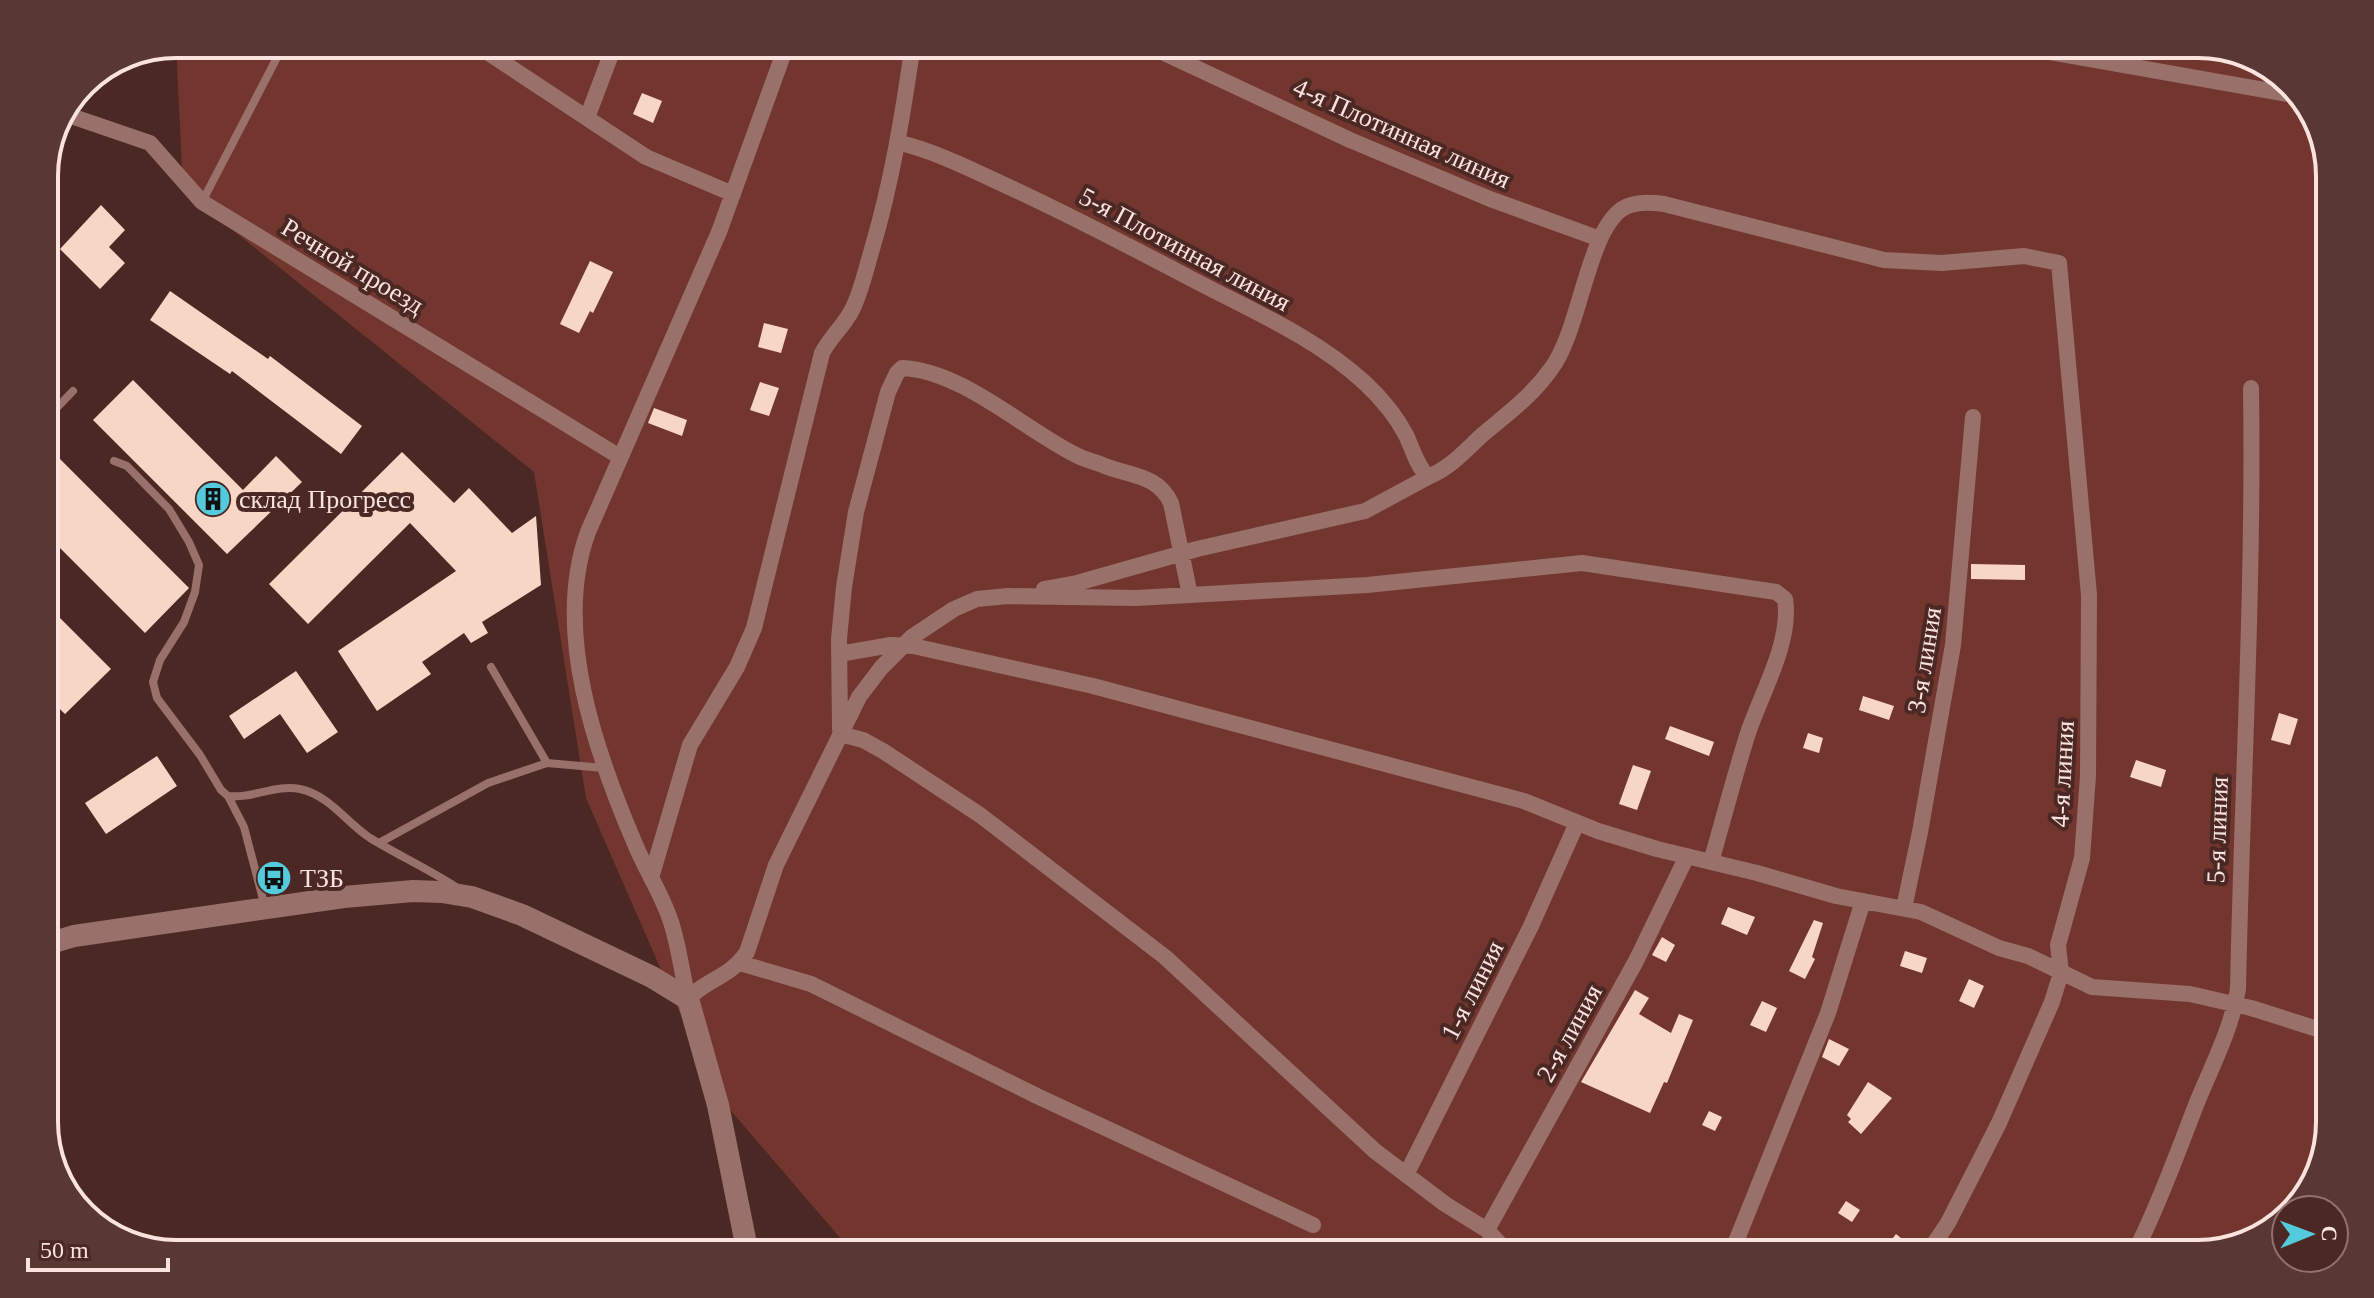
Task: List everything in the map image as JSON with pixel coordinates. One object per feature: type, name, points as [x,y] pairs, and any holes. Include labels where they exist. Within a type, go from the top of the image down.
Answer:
[{"type":"main road","points":[[58,941],[265,908],[413,891],[472,897],[522,915],[652,977],[688,999],[718,1105],[745,1240]]},
{"type":"street","points":[[496,58],[646,157],[733,194]]},
{"type":"street","points":[[587,118],[610,58]]},
{"type":"street","points":[[688,999],[671,921],[636,848],[604,768],[583,678],[574,592],[580,553],[719,232],[782,58]]},
{"type":"street","points":[[651,878],[690,745],[737,667],[754,628],[822,353],[830,338],[843,326],[859,295],[878,230],[911,58]]},
{"type":"street","name":"4-я Плотинная линия","points":[[1175,58],[1350,140],[1490,199],[1600,239]]},
{"type":"street","points":[[2084,58],[2282,93]]},
{"type":"street","name":"Речной проезд","points":[[74,117],[150,143],[202,202],[620,457]]},
{"type":"street","name":"5-я Плотинная линия","points":[[897,142],[927,149],[961,163],[1083,221],[1292,332],[1364,383],[1391,412],[1421,470],[1428,477]]},
{"type":"street","name":"4-я линия","points":[[1600,239],[1610,219],[1625,207],[1649,202],[1765,228],[1884,260],[1942,263],[2024,256],[2059,263],[2089,595],[2088,776],[2082,858],[2058,945],[2061,973],[2052,1002],[1999,1123],[1936,1240]]},
{"type":"street","points":[[688,999],[698,987],[712,983],[740,963],[747,952],[776,865],[840,734],[859,697],[902,645],[931,623],[977,599],[1077,583],[1183,553],[1365,511],[1442,471],[1514,412],[1553,368],[1571,328],[1600,239]]},
{"type":"street","points":[[840,734],[840,621],[856,512],[888,392],[902,368],[914,368],[975,393],[1076,455],[1155,481],[1165,490],[1171,503],[1190,595]]},
{"type":"street","name":"5-я линия","points":[[2140,1240],[2167,1180],[2235,1004],[2250,639],[2251,388]]},
{"type":"street","name":"3-я линия","points":[[1904,908],[1953,645],[1973,417]]},
{"type":"street","points":[[1008,596],[1136,598],[1367,585],[1582,563],[1776,592],[1785,599],[1781,641],[1769,683],[1748,733],[1711,862]]},
{"type":"street","points":[[839,654],[902,645],[1093,686],[1524,801],[1577,823],[1687,856],[1836,896],[1921,912],[1999,948],[2028,956],[2092,987],[2190,994],[2316,1029]]},
{"type":"street","points":[[840,734],[863,740],[883,751],[980,815],[1165,957],[1375,1151],[1487,1230],[1496,1240]]},
{"type":"street","name":"1-я линия","points":[[1406,1175],[1531,926],[1577,823]]},
{"type":"street","name":"2-я линия","points":[[1487,1230],[1636,961],[1687,856]]},
{"type":"street","points":[[1737,1240],[1828,1013],[1863,901]]},
{"type":"street","points":[[740,963],[811,984],[1037,1096],[1313,1225]]},
{"type":"lane","points":[[202,202],[277,58]]},
{"type":"lane","points":[[58,407],[73,391]]},
{"type":"lane","points":[[114,461],[127,466],[169,509],[199,565],[195,592],[184,622],[160,660],[153,682],[157,698],[228,796],[244,827],[265,908]]},
{"type":"lane","points":[[491,667],[547,763]]},
{"type":"lane","points":[[379,843],[488,783],[547,763],[604,768]]},
{"type":"lane","points":[[228,796],[242,798],[291,787],[304,789],[320,797],[379,843],[472,897]]},
{"type":"shaded area","points":[[177,58],[2198,58],[2228,62],[2250,70],[2276,87],[2296,111],[2310,138],[2316,168],[2316,1122],[2310,1160],[2290,1194],[2270,1194],[2270,1216],[2228,1236],[2198,1240],[842,1240],[714,1091],[586,798],[534,472],[183,190]]},
{"type":"building","points":[[642,93],[662,101],[653,123],[633,114]]},
{"type":"building","points":[[101,205],[125,230],[109,247],[125,263],[100,289],[60,249]]},
{"type":"building","points":[[590,261],[613,272],[593,313],[590,311],[579,333],[560,324]]},
{"type":"building","points":[[170,291],[268,359],[270,356],[362,426],[341,454],[232,371],[230,374],[150,320]]},
{"type":"building","points":[[764,323],[788,329],[781,353],[758,347]]},
{"type":"building","points":[[133,380],[243,490],[276,456],[302,482],[227,554],[93,420]]},
{"type":"building","points":[[760,382],[779,388],[769,416],[750,410]]},
{"type":"building","points":[[654,408],[687,420],[682,436],[648,423]]},
{"type":"building","points":[[402,452],[454,503],[469,488],[512,533],[536,516],[541,585],[482,622],[488,633],[471,643],[464,633],[422,662],[431,674],[377,711],[338,651],[456,571],[410,523],[308,624],[269,584]]},
{"type":"building","points":[[58,457],[189,588],[145,633],[58,546]]},
{"type":"building","points":[[1971,564],[2025,565],[2025,580],[1971,579]]},
{"type":"building","points":[[58,616],[111,669],[65,714],[58,707]]},
{"type":"building","points":[[296,671],[338,732],[307,753],[280,714],[244,739],[229,716]]},
{"type":"building","points":[[1863,696],[1894,706],[1889,720],[1859,710]]},
{"type":"building","points":[[2279,713],[2298,719],[2290,745],[2271,740]]},
{"type":"building","points":[[1670,726],[1714,742],[1709,756],[1665,739]]},
{"type":"building","points":[[1808,733],[1823,738],[1819,753],[1803,748]]},
{"type":"building","points":[[157,756],[177,786],[106,834],[85,803]]},
{"type":"building","points":[[2136,760],[2166,770],[2161,787],[2130,777]]},
{"type":"building","points":[[1633,765],[1651,771],[1637,810],[1619,804]]},
{"type":"building","points":[[1728,907],[1755,917],[1747,935],[1721,924]]},
{"type":"building","points":[[1814,920],[1823,923],[1812,957],[1815,959],[1805,979],[1789,971]]},
{"type":"building","points":[[1662,937],[1675,945],[1666,962],[1652,955]]},
{"type":"building","points":[[1905,951],[1927,958],[1922,973],[1900,966]]},
{"type":"building","points":[[1969,979],[1984,986],[1974,1008],[1959,1001]]},
{"type":"building","points":[[1635,990],[1649,998],[1639,1014],[1671,1033],[1679,1014],[1693,1020],[1667,1083],[1664,1082],[1650,1113],[1581,1082]]},
{"type":"building","points":[[1762,1001],[1777,1008],[1766,1032],[1750,1025]]},
{"type":"building","points":[[1829,1039],[1849,1049],[1839,1066],[1822,1057]]},
{"type":"building","points":[[1868,1082],[1892,1098],[1861,1134],[1848,1122],[1851,1119],[1847,1115]]},
{"type":"building","points":[[1709,1111],[1722,1117],[1715,1131],[1702,1125]]},
{"type":"building","points":[[1846,1201],[1860,1210],[1852,1222],[1838,1213]]},
{"type":"place","name":"склад Прогресс","points":[[213,499]]},
{"type":"place","name":"ТЗБ","points":[[274,878]]}]
